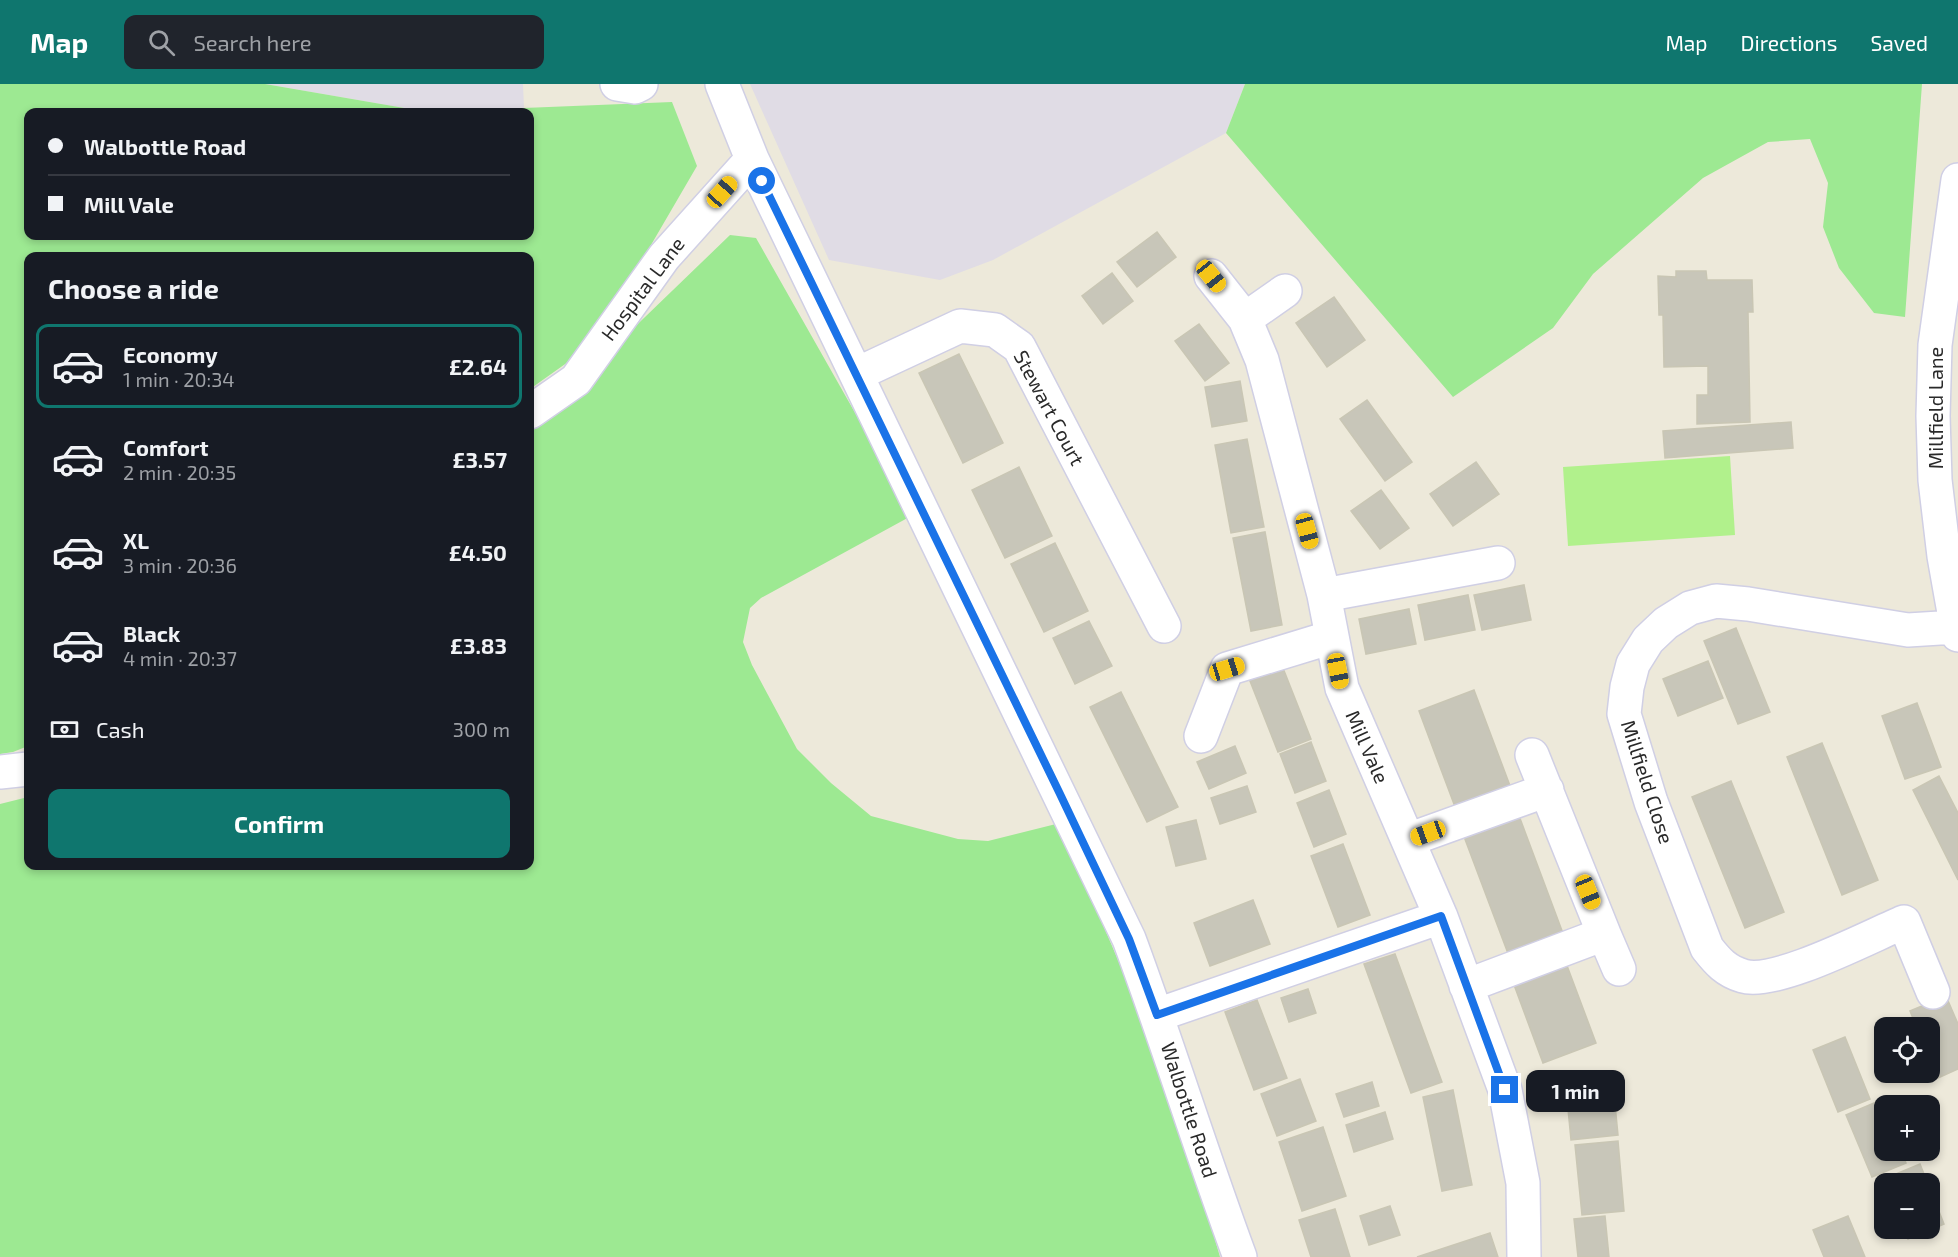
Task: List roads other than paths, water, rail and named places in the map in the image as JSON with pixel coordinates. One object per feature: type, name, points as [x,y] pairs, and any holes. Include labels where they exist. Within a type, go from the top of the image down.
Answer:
[{"type":"street","points":[[617,84],[635,87],[641,84]]},
{"type":"street","name":"Walbottle Road","points":[[722,84],[752,159],[1129,939],[1157,1015],[1207,1169],[1240,1257]]},
{"type":"street","name":"Hospital Lane","points":[[534,409],[576,380],[664,257],[752,159]]},
{"type":"street","name":"Millfield Lane","points":[[1957,631],[1938,502],[1933,416],[1935,345],[1958,180]]},
{"type":"street","name":"Mill Vale","points":[[1211,276],[1245,319],[1262,360],[1324,595],[1342,688],[1441,916],[1505,1090],[1523,1184],[1524,1257]]},
{"type":"street","points":[[1245,319],[1285,291]]},
{"type":"street","name":"Stewart Court","points":[[857,374],[960,326],[995,330],[1019,347],[1164,626]]},
{"type":"street","points":[[1324,595],[1498,563]]},
{"type":"street","name":"Millfield Close","points":[[1933,992],[1905,922],[1790,970],[1768,976],[1745,977],[1722,967],[1707,948],[1703,938],[1651,802],[1624,714],[1627,687],[1633,664],[1648,640],[1666,623],[1690,608],[1698,606],[1716,602],[1748,604],[1908,630],[1957,631]]},
{"type":"street","points":[[1201,736],[1227,669],[1332,637]]},
{"type":"street","points":[[1533,754],[1619,969]]},
{"type":"street","points":[[0,772],[24,769]]},
{"type":"street","points":[[1408,840],[1546,790]]},
{"type":"street","points":[[1157,1015],[1441,916]]},
{"type":"street","points":[[1467,986],[1604,934]]}]
